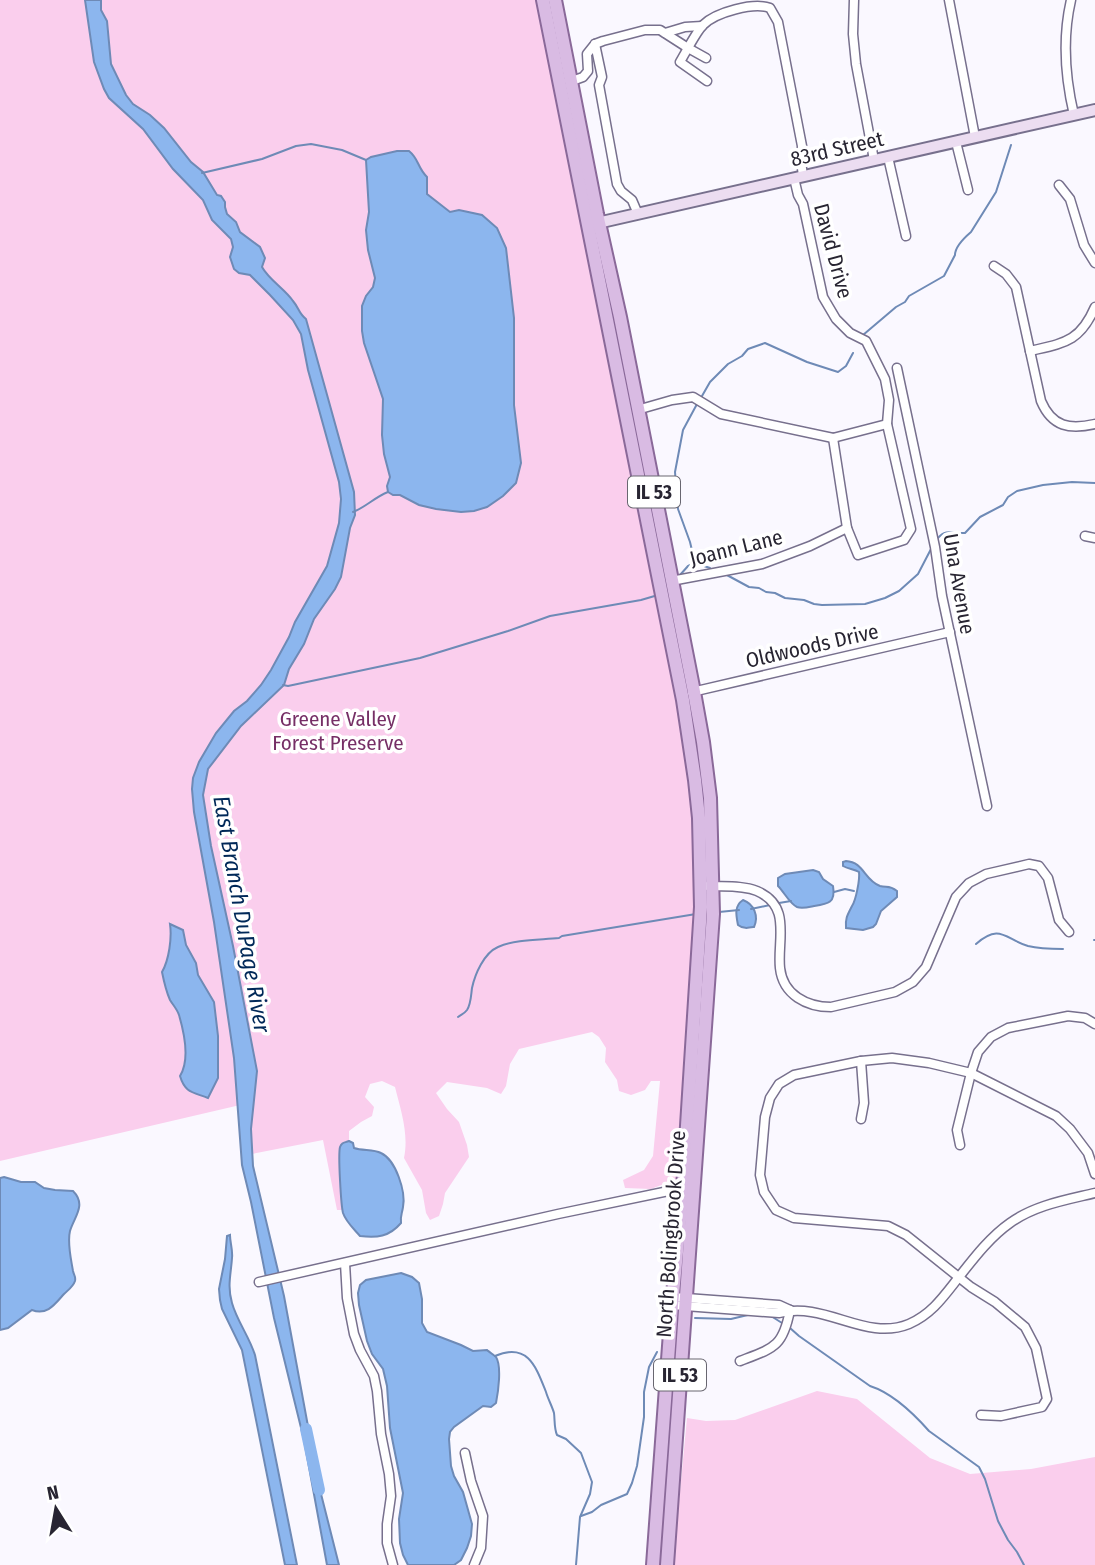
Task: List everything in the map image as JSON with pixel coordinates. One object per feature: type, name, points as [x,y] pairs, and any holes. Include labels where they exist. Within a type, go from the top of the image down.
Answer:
[{"type":"main road","name":"IL 53","points":[[543,0],[593,224],[688,693],[704,742],[710,798],[707,886]]},
{"type":"main road","name":"IL 53","points":[[555,0],[572,81],[593,224],[620,317],[671,581],[688,693]]},
{"type":"main road","name":"83rd Street","points":[[593,224],[1095,110]]},
{"type":"main road","name":"North Bolingbrook Drive","points":[[653,1565],[709,989],[713,914],[707,886]]},
{"type":"main road","name":"North Bolingbrook Drive","points":[[667,1565],[683,1188],[695,999],[707,886]]},
{"type":"street","points":[[853,0],[856,64],[874,160]]},
{"type":"street","points":[[949,0],[975,137]]},
{"type":"street","points":[[1071,0],[1065,52],[1074,115]]},
{"type":"street","name":"David Drive","points":[[595,44],[645,30],[660,30],[665,33],[685,27],[702,26],[713,17],[738,9],[763,5],[775,13],[802,146],[799,195],[823,298],[836,319],[850,333],[866,341],[885,379],[889,400],[887,424],[911,529],[904,540],[859,555],[847,528]]},
{"type":"street","points":[[702,26],[680,62],[707,81]]},
{"type":"street","points":[[665,33],[706,58]]},
{"type":"street","points":[[572,81],[583,77],[589,71],[587,54],[595,44]]},
{"type":"street","points":[[595,44],[602,77],[599,85],[617,184],[632,200],[638,214]]},
{"type":"street","points":[[956,142],[968,190]]},
{"type":"street","points":[[888,157],[906,236]]},
{"type":"street","points":[[1059,185],[1070,199],[1084,245],[1095,263]]},
{"type":"street","points":[[995,266],[1006,274],[1016,287],[1041,401],[1048,413],[1056,421],[1071,427],[1095,424]]},
{"type":"street","points":[[1030,351],[1074,337],[1086,325],[1095,307]]},
{"type":"street","name":"Una Avenue","points":[[897,369],[987,806]]},
{"type":"street","points":[[637,410],[693,397],[721,414],[833,438],[887,424]]},
{"type":"street","points":[[833,438],[847,528]]},
{"type":"street","name":"Joann Lane","points":[[671,581],[762,564],[810,546],[847,528]]},
{"type":"street","points":[[1085,536],[1095,538]]},
{"type":"street","name":"Oldwoods Drive","points":[[688,693],[950,632]]},
{"type":"street","points":[[707,886],[752,890],[770,900],[778,912],[781,924],[780,966],[783,979],[796,997],[805,1003],[821,1007],[883,995],[913,982],[926,967],[956,897],[969,883],[986,874],[1029,864],[1039,866],[1048,878],[1059,920],[1069,932]]},
{"type":"street","points":[[960,1145],[957,1130],[971,1073],[978,1052],[991,1038],[1007,1028],[1068,1016],[1085,1018],[1095,1024]]},
{"type":"street","points":[[981,1415],[1001,1416],[1042,1407],[1047,1399],[1036,1348],[1026,1327],[906,1235],[888,1226],[794,1218],[776,1210],[764,1192],[760,1175],[769,1098],[779,1084],[794,1075],[861,1060],[892,1058],[929,1063],[971,1073],[1056,1116],[1088,1153],[1095,1174]]},
{"type":"street","points":[[861,1060],[864,1103],[861,1119]]},
{"type":"street","points":[[259,1282],[683,1188]]},
{"type":"street","points":[[679,1301],[779,1313],[790,1310],[823,1313],[873,1329],[901,1326],[934,1308],[989,1242],[1010,1223],[1037,1208],[1095,1193]]},
{"type":"street","points":[[345,1263],[347,1298],[354,1334],[374,1376],[377,1391],[390,1485],[387,1543],[393,1565]]},
{"type":"street","points":[[740,1361],[776,1345],[784,1335],[790,1310]]},
{"type":"street","points":[[465,1452],[483,1516],[481,1548],[474,1565]]},
{"type":"green space","name":"Greene Valley Forest Preserve","points":[[0,0],[542,0],[676,690],[692,800],[697,906],[676,1182],[651,1189],[625,1188],[623,1180],[644,1170],[653,1156],[660,1081],[651,1081],[645,1090],[631,1095],[619,1091],[617,1080],[605,1062],[606,1048],[592,1032],[519,1049],[510,1064],[506,1086],[501,1094],[487,1088],[447,1082],[436,1093],[459,1122],[469,1157],[445,1193],[439,1216],[430,1220],[422,1190],[404,1158],[405,1131],[395,1087],[382,1081],[370,1084],[365,1097],[374,1107],[372,1116],[349,1131],[349,1141],[340,1147],[342,1210],[337,1210],[323,1140],[252,1154],[253,1102],[0,1161]]},
{"type":"green space","points":[[817,1391],[857,1399],[930,1458],[970,1474],[1031,1469],[1095,1457],[1095,1565],[673,1565],[687,1418],[706,1421],[735,1420]]},
{"type":"water","points":[[85,0],[101,0],[101,10],[107,21],[111,64],[126,95],[133,104],[164,128],[191,162],[203,172],[217,195],[225,202],[227,214],[236,222],[240,232],[260,247],[265,258],[262,267],[265,272],[290,297],[306,319],[354,492],[355,515],[341,577],[314,619],[284,685],[241,726],[208,769],[203,795],[257,1071],[251,1129],[253,1166],[284,1296],[319,1486],[339,1565],[327,1565],[304,1440],[274,1318],[242,1165],[234,1058],[192,789],[199,762],[216,733],[261,685],[271,670],[327,566],[339,523],[339,482],[308,370],[301,334],[293,320],[250,275],[234,269],[230,257],[233,247],[231,239],[212,220],[203,200],[173,169],[143,129],[109,98],[94,62]]},
{"type":"water","points":[[397,151],[409,151],[415,157],[427,177],[427,194],[450,212],[459,210],[482,215],[497,228],[506,248],[514,318],[514,405],[521,463],[516,483],[487,507],[474,511],[436,509],[388,492],[390,477],[382,435],[383,399],[364,343],[362,306],[375,278],[366,230],[369,212],[366,160]]},
{"type":"water","points":[[846,861],[857,864],[870,880],[880,886],[897,891],[897,897],[881,911],[873,927],[863,930],[846,928],[846,919],[855,899],[859,872],[843,866]]},
{"type":"water","points":[[813,870],[819,872],[823,879],[833,886],[832,899],[830,902],[806,908],[797,907],[778,886],[778,878],[785,874]]},
{"type":"water","points":[[743,900],[750,904],[754,911],[754,927],[744,928],[738,925],[737,908]]},
{"type":"water","points":[[170,924],[183,930],[198,975],[214,1002],[218,1036],[218,1078],[208,1098],[187,1089],[180,1076],[185,1062],[184,1038],[179,1015],[169,997],[162,972],[169,949]]},
{"type":"water","points":[[349,1141],[354,1148],[378,1152],[386,1157],[399,1177],[404,1201],[401,1223],[387,1234],[360,1236],[344,1216],[339,1152],[342,1144]]},
{"type":"water","points":[[0,1178],[21,1182],[35,1182],[44,1188],[73,1191],[79,1206],[69,1236],[75,1278],[73,1285],[50,1308],[32,1310],[8,1328],[0,1330]]},
{"type":"water","points":[[230,1235],[231,1297],[234,1310],[255,1355],[297,1565],[285,1565],[242,1350],[220,1300],[219,1289],[227,1236]]},
{"type":"water","points":[[401,1273],[419,1283],[422,1323],[427,1332],[473,1351],[487,1350],[498,1361],[496,1403],[491,1407],[483,1406],[450,1432],[451,1466],[463,1492],[472,1524],[467,1548],[461,1560],[454,1565],[408,1565],[400,1543],[399,1519],[403,1493],[390,1428],[387,1386],[383,1369],[372,1354],[367,1341],[358,1293],[360,1285],[366,1280]]},
{"type":"waterway","points":[[202,173],[311,144],[342,150],[366,160]]},
{"type":"waterway","points":[[863,335],[909,296],[944,276],[958,246],[971,232],[996,192],[1011,145]]},
{"type":"waterway","points":[[702,396],[710,382],[728,364],[748,349],[765,343],[807,362],[838,372],[846,366],[853,353]]},
{"type":"waterway","points":[[695,563],[678,509],[675,472],[683,430],[697,404]]},
{"type":"waterway","points":[[938,538],[947,532],[965,533],[980,517],[1003,505],[1008,497],[1017,491],[1072,482],[1095,483]]},
{"type":"waterway","points":[[353,512],[388,492]]},
{"type":"waterway","points":[[725,574],[749,587],[785,598],[822,605],[865,604],[899,591],[918,574],[931,549]]},
{"type":"waterway","points":[[680,575],[695,563],[710,568]]},
{"type":"waterway","points":[[283,685],[420,658],[550,616],[658,595]]},
{"type":"waterway","points":[[834,892],[845,889],[854,891]]},
{"type":"waterway","points":[[779,903],[791,901]]},
{"type":"waterway","points":[[751,909],[770,905]]},
{"type":"waterway","points":[[719,912],[739,910]]},
{"type":"waterway","points":[[458,1017],[468,1008],[473,982],[481,964],[488,954],[498,947],[520,941],[559,938],[696,914]]},
{"type":"waterway","points":[[976,944],[991,934],[1002,934],[1028,946],[1063,949]]},
{"type":"waterway","points":[[695,1318],[731,1319],[752,1314]]},
{"type":"waterway","points":[[771,1316],[782,1323]]},
{"type":"waterway","points":[[790,1328],[870,1386],[894,1399],[929,1431],[979,1467],[998,1521],[1024,1565]]},
{"type":"waterway","points":[[495,1356],[515,1352],[529,1359],[553,1410],[557,1435],[566,1439],[581,1453],[592,1482],[580,1517],[576,1565]]},
{"type":"waterway","points":[[581,1516],[627,1494],[637,1466],[649,1367],[657,1352]]},
{"type":"waterway","name":"East Branch DuPage River","points":[[306,1429],[319,1490]]}]
